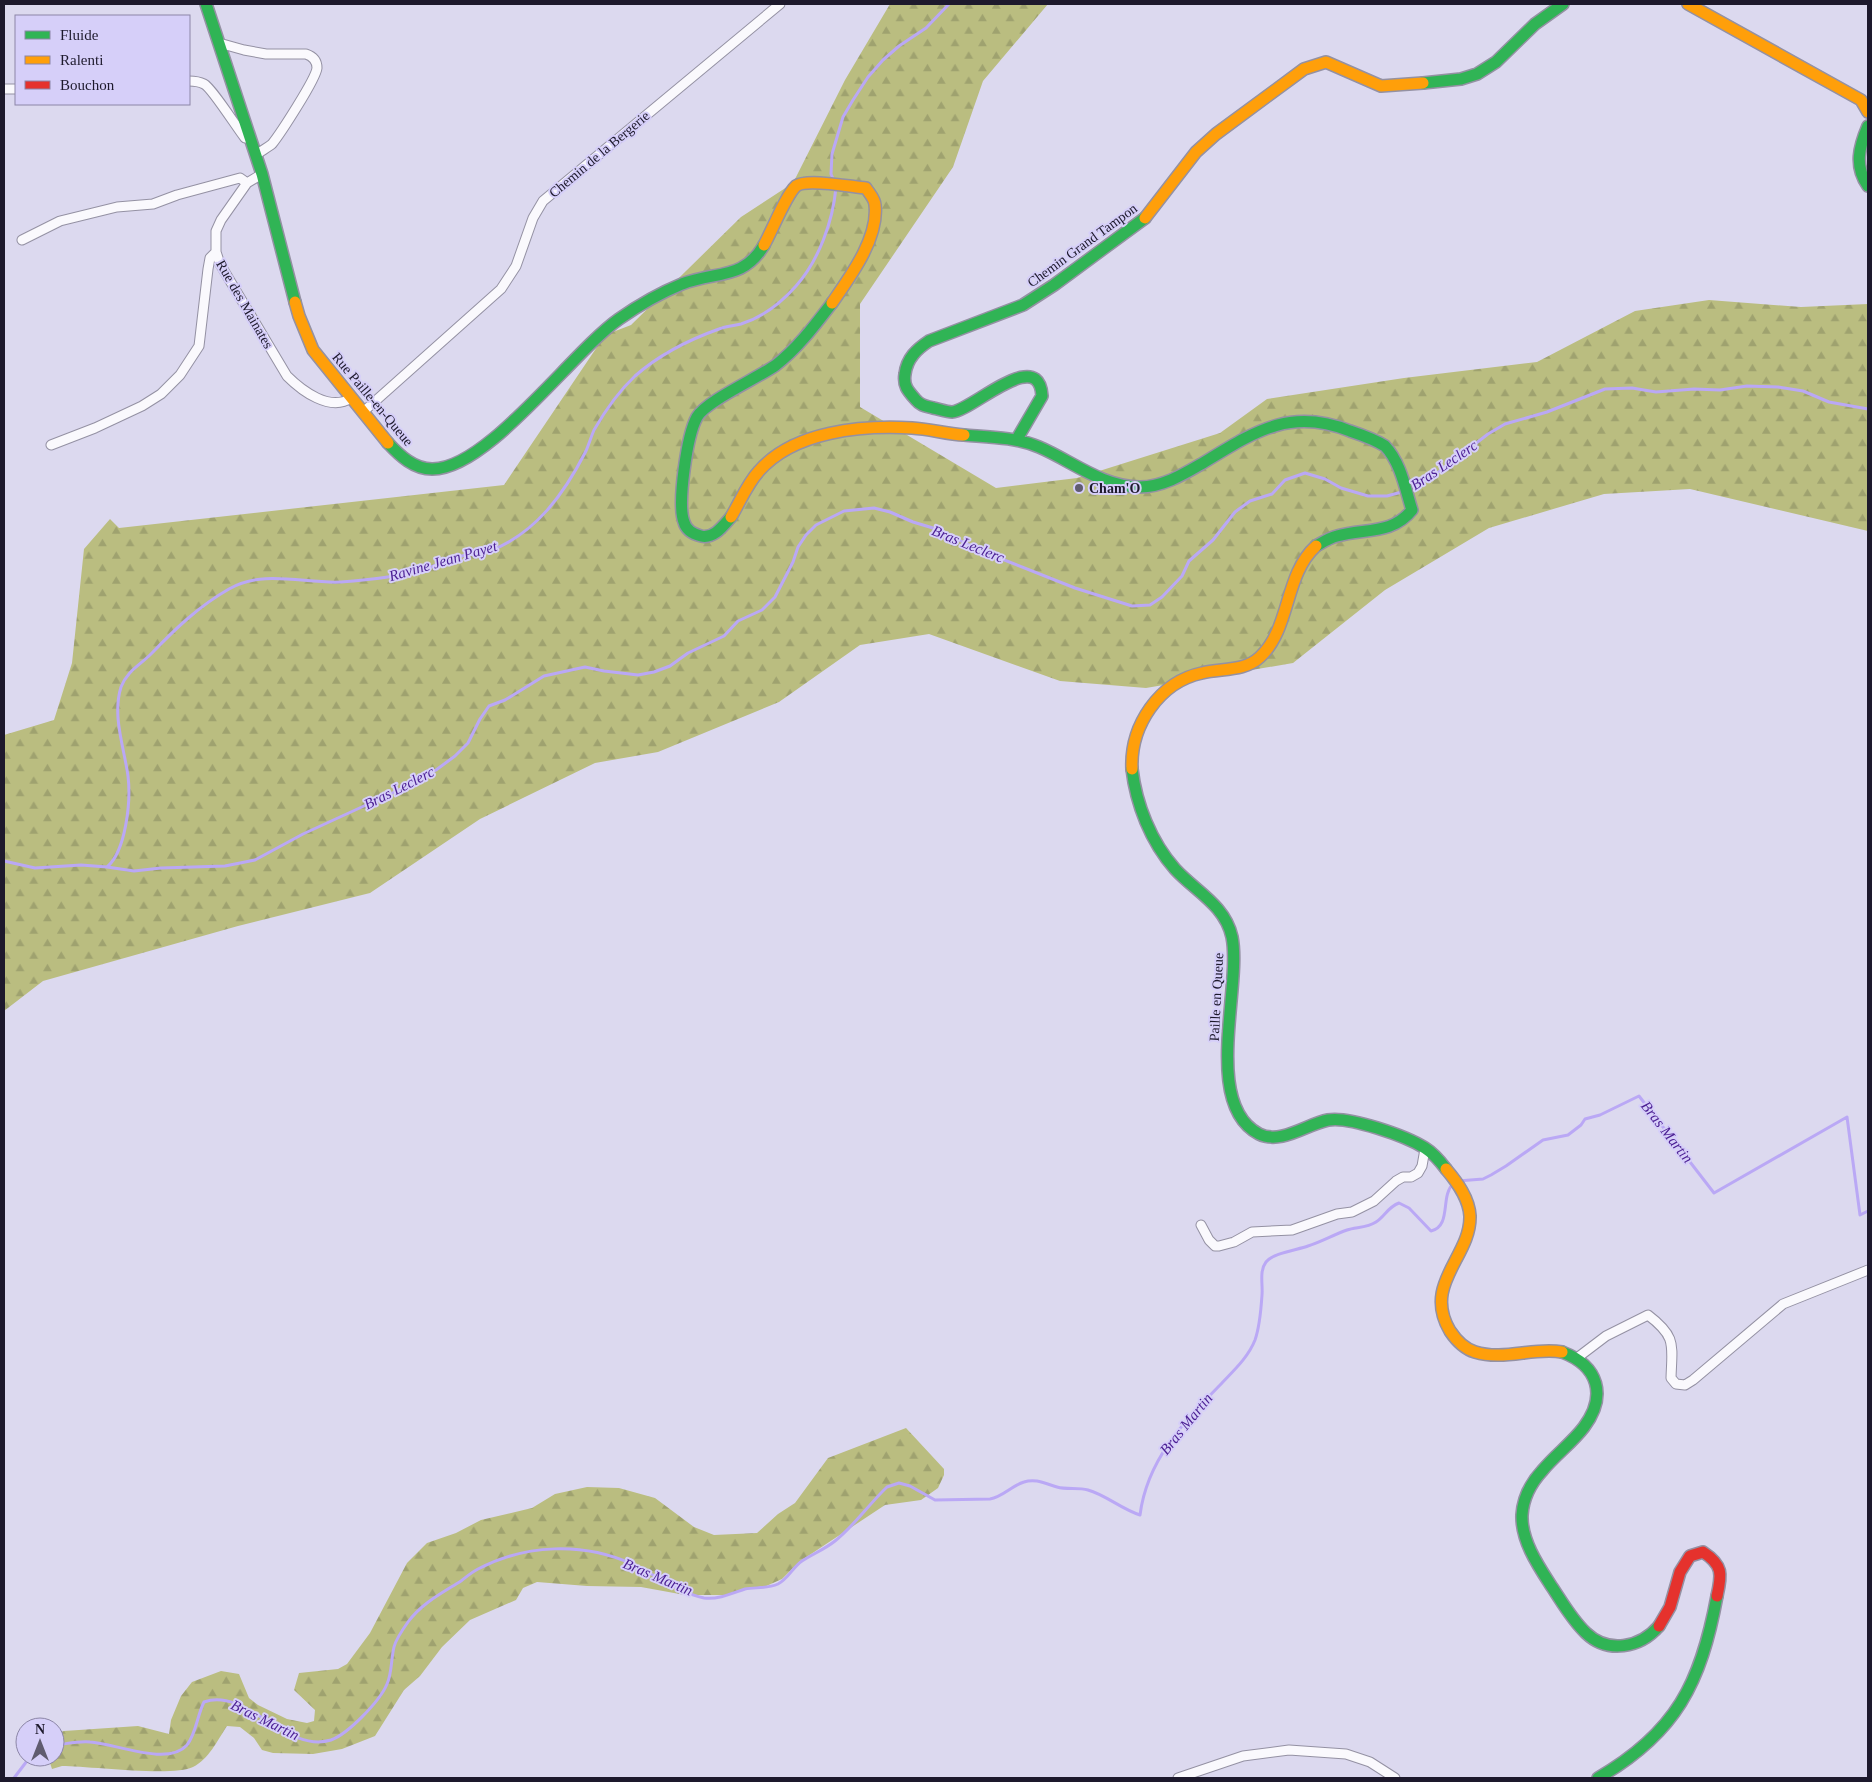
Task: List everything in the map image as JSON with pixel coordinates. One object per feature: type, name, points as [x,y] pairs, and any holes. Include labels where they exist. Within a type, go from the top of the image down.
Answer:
[{"type":"main road","name":"Rue Paille-en-Queue","points":[[206,4],[262,174],[299,316],[313,350],[397,454],[408,462],[420,468],[437,469],[453,465],[469,457],[488,444],[542,394],[600,334],[620,318],[676,287],[750,264],[759,253],[795,186],[801,183],[866,188],[872,192],[875,200],[874,226],[866,246],[842,291],[784,358],[767,371],[713,402],[697,416],[689,440],[681,508],[687,529],[703,537],[712,535],[721,529],[728,521],[754,476],[776,456],[809,440],[831,434],[905,427],[953,435],[996,436],[1017,439]]},
{"type":"main road","name":"Chemin Grand Tampon","points":[[1017,439],[1042,396],[1042,389],[1037,380],[1028,376],[1017,378],[966,407],[952,412],[920,406],[909,394],[904,382],[906,366],[916,350],[929,340],[1022,305],[1101,252],[1148,216],[1196,152],[1267,95],[1304,69],[1326,62],[1381,86],[1460,79],[1476,74],[1496,62],[1535,24],[1563,4]]},
{"type":"main road","points":[[1688,4],[1861,100],[1868,112]]},
{"type":"main road","points":[[1868,126],[1859,151],[1858,165],[1861,178],[1868,186]]},
{"type":"main road","name":"Paille en Queue","points":[[1017,439],[1099,478],[1119,485],[1140,487],[1158,485],[1178,477],[1250,435],[1277,423],[1303,419],[1323,421],[1389,448],[1412,510],[1410,516],[1404,521],[1376,531],[1336,536],[1314,546],[1297,576],[1274,638],[1267,649],[1258,659],[1244,667],[1195,674],[1169,686],[1157,697],[1147,712],[1133,749],[1131,768],[1142,808],[1161,851],[1172,866],[1222,913],[1232,935],[1234,951],[1228,1033],[1228,1067],[1232,1093],[1239,1113],[1250,1127],[1271,1138],[1282,1137],[1322,1121],[1334,1119],[1350,1120],[1366,1124],[1425,1149],[1449,1172],[1460,1188],[1467,1200],[1470,1215],[1469,1228],[1447,1275],[1442,1294],[1445,1322],[1451,1334],[1462,1346],[1475,1353],[1489,1356],[1548,1351],[1567,1354],[1577,1358]]},
{"type":"main road","points":[[1577,1358],[1590,1370],[1595,1382],[1596,1397],[1592,1411],[1582,1430],[1532,1484],[1524,1502],[1522,1518],[1524,1533],[1530,1549],[1575,1621],[1594,1642],[1628,1646],[1643,1640],[1664,1621],[1670,1609],[1680,1571],[1690,1556],[1703,1552],[1714,1558],[1721,1574],[1708,1635],[1678,1710],[1664,1728],[1647,1744],[1598,1778]]},
{"type":"street","name":"Chemin de la Bergerie","points":[[363,412],[502,289],[516,266],[533,218],[543,201],[780,4]]},
{"type":"street","points":[[219,43],[266,54],[306,54],[311,56],[316,63],[316,71],[311,84],[271,144],[256,155]]},
{"type":"street","points":[[190,81],[204,84],[212,90],[219,103],[245,138],[250,138]]},
{"type":"street","name":"Rue des Mainates","points":[[262,174],[247,183],[216,230],[216,252],[220,264],[288,376],[298,388],[313,397],[336,403],[352,398]]},
{"type":"street","points":[[22,240],[60,221],[117,206],[152,204],[177,195],[240,178],[247,183]]},
{"type":"street","points":[[51,445],[96,428],[142,406],[161,394],[180,375],[199,346],[208,269],[210,258],[216,252]]},
{"type":"street","points":[[1201,1225],[1209,1240],[1215,1246],[1219,1246],[1234,1242],[1252,1232],[1292,1230],[1337,1214],[1352,1212],[1374,1201],[1396,1181],[1403,1177],[1412,1177],[1418,1173],[1422,1166],[1425,1149]]},
{"type":"street","points":[[1577,1358],[1606,1336],[1648,1315],[1663,1326],[1668,1333],[1672,1344],[1671,1378],[1676,1384],[1685,1385],[1694,1380],[1783,1304],[1868,1270]]},
{"type":"street","points":[[1178,1778],[1243,1756],[1289,1750],[1346,1754],[1370,1762],[1395,1778]]},
{"type":"green space","points":[[890,4],[1048,4],[983,81],[953,167],[860,304],[860,407],[996,488],[1077,478],[1220,433],[1267,399],[1404,378],[1537,362],[1635,311],[1709,300],[1801,307],[1868,304],[1868,531],[1690,489],[1604,494],[1489,528],[1385,590],[1293,663],[1146,688],[1060,681],[929,634],[860,645],[779,702],[658,752],[595,763],[480,819],[370,893],[238,926],[43,981],[4,1011],[4,735],[54,720],[72,663],[84,549],[110,519],[119,528],[504,485],[597,347],[592,340],[631,325],[741,217],[793,183],[845,80]]},
{"type":"green space","points":[[906,1428],[944,1469],[944,1475],[938,1488],[921,1500],[885,1505],[799,1562],[782,1579],[764,1587],[746,1588],[728,1595],[685,1595],[641,1587],[587,1586],[537,1582],[523,1588],[516,1600],[470,1620],[442,1647],[420,1676],[404,1690],[375,1736],[342,1749],[313,1754],[273,1753],[262,1750],[254,1738],[240,1727],[227,1726],[212,1749],[199,1764],[183,1770],[150,1771],[65,1766],[65,1731],[138,1726],[169,1734],[171,1720],[181,1696],[192,1682],[221,1671],[239,1674],[249,1698],[258,1705],[287,1719],[307,1723],[314,1721],[315,1710],[294,1690],[299,1673],[338,1669],[347,1664],[370,1633],[407,1563],[427,1543],[456,1533],[481,1520],[532,1508],[555,1494],[587,1487],[619,1488],[655,1498],[694,1527],[714,1535],[757,1533],[778,1514],[795,1503],[828,1458]]},
{"type":"waterway","name":"Ravine Jean Payet","points":[[834,181],[831,174],[832,154],[843,117],[853,100],[868,77],[883,60],[899,46],[926,28],[949,4]]},
{"type":"waterway","name":"Ravine Jean Payet","points":[[4,861],[35,868],[81,865],[107,867],[113,860],[123,838],[129,799],[128,776],[118,720],[121,687],[130,672],[197,610],[229,589],[242,583],[270,579],[341,582],[394,576],[425,569],[457,557],[490,551],[521,534],[535,523],[558,497],[586,451],[594,430],[618,395],[635,376],[664,354],[685,343],[708,333],[741,324],[757,317],[778,304],[796,286],[812,264],[824,240],[832,213],[836,187]]},
{"type":"waterway","name":"Bras Leclerc","points":[[107,867],[134,871],[161,868],[225,866],[255,860],[303,834],[414,783],[436,770],[455,756],[468,743],[489,706],[505,700],[544,676],[585,667],[638,675],[670,666],[688,653],[724,636],[738,621],[762,610],[775,597],[793,562],[798,547],[806,535],[816,525],[844,511],[874,508],[890,512],[933,528],[989,554],[1075,588],[1132,606],[1150,605],[1162,597],[1182,576],[1189,561],[1213,540],[1235,512],[1250,501],[1272,494],[1285,480],[1305,473],[1325,479],[1341,488],[1368,496],[1387,496],[1409,490],[1440,471],[1488,434],[1505,424],[1547,412],[1605,389],[1632,388],[1656,392],[1694,389],[1720,390],[1747,386],[1778,387],[1803,391],[1829,402],[1868,409]]},
{"type":"waterway","name":"Bras Martin","points":[[1458,1181],[1483,1179],[1506,1166],[1543,1140],[1568,1135],[1581,1125],[1585,1119],[1600,1115],[1639,1096],[1714,1193],[1847,1117],[1860,1215],[1868,1211]]},
{"type":"waterway","name":"Bras Martin","points":[[65,1744],[100,1743],[154,1754],[167,1754],[178,1751],[190,1741],[204,1702],[220,1700],[236,1704],[251,1711],[298,1738],[314,1742],[331,1740],[346,1731],[378,1699],[390,1675],[395,1644],[414,1615],[433,1599],[476,1570],[515,1555],[555,1549],[594,1552],[632,1564],[695,1596],[715,1598],[745,1589],[778,1584],[802,1561],[827,1547],[842,1535],[887,1487],[899,1483],[910,1486],[935,1500],[990,1499],[1024,1482],[1037,1481],[1061,1488],[1088,1490],[1140,1515],[1150,1477],[1169,1444],[1180,1428],[1239,1364],[1252,1347],[1259,1324],[1262,1274],[1266,1262],[1279,1254],[1313,1244],[1347,1230],[1373,1224],[1399,1203],[1409,1208],[1431,1231],[1437,1228],[1444,1217],[1447,1196],[1453,1184]]},
{"type":"waterway","name":"Bras Martin","points":[[14,1778],[22,1767]]},
{"type":"traffic: fast","points":[[206,4],[262,174],[295,302]]},
{"type":"traffic: fast","points":[[1423,83],[1461,79],[1477,74],[1496,62],[1535,24],[1563,4]]},
{"type":"traffic: fast","points":[[1868,126],[1859,156],[1861,171],[1868,186]]},
{"type":"traffic: fast","points":[[1017,439],[1042,396],[1038,382],[1029,377],[1017,378],[1003,384],[961,409],[947,412],[922,405],[908,391],[905,385],[905,378],[906,368],[910,359],[929,341],[1023,305],[1054,285],[1145,218]]},
{"type":"traffic: fast","points":[[388,443],[402,457],[419,467],[432,469],[454,464],[478,451],[503,431],[600,335],[619,319],[666,291],[682,284],[728,273],[748,264],[764,245]]},
{"type":"traffic: fast","points":[[731,517],[718,531],[710,536],[698,535],[690,531],[684,522],[682,513],[684,469],[690,438],[697,417],[711,404],[776,365],[806,336],[832,303]]},
{"type":"traffic: fast","points":[[964,435],[1021,441],[1039,447],[1100,478],[1126,486],[1140,487],[1157,485],[1173,479],[1256,433],[1273,426],[1291,422],[1329,424],[1377,441],[1385,446],[1399,468],[1412,510],[1404,518],[1387,527],[1337,536],[1316,546]]},
{"type":"traffic: fast","points":[[1132,769],[1141,809],[1159,847],[1175,869],[1216,907],[1223,916],[1232,937],[1234,959],[1228,1043],[1228,1072],[1232,1098],[1242,1119],[1259,1134],[1267,1137],[1294,1133],[1328,1120],[1363,1124],[1416,1143],[1431,1152],[1446,1169]]},
{"type":"traffic: fast","points":[[1562,1352],[1575,1358],[1591,1374],[1596,1383],[1595,1404],[1584,1427],[1547,1465],[1528,1491],[1522,1515],[1524,1534],[1542,1571],[1567,1611],[1581,1628],[1595,1640],[1604,1644],[1624,1646],[1643,1639],[1659,1626]]},
{"type":"traffic: fast","points":[[1598,1778],[1625,1761],[1647,1743],[1666,1724],[1681,1703],[1703,1655],[1717,1596]]},
{"type":"traffic: slow","points":[[1688,4],[1861,100],[1868,112]]},
{"type":"traffic: slow","points":[[1145,218],[1196,152],[1216,134],[1304,69],[1326,62],[1381,86],[1423,83]]},
{"type":"traffic: slow","points":[[764,245],[796,186],[819,183],[866,188],[875,203],[875,218],[872,231],[862,257],[832,303]]},
{"type":"traffic: slow","points":[[295,302],[313,350],[388,443]]},
{"type":"traffic: slow","points":[[731,517],[747,487],[759,471],[791,447],[810,439],[830,433],[893,427],[925,429],[964,435]]},
{"type":"traffic: slow","points":[[1132,769],[1136,737],[1150,708],[1160,696],[1187,678],[1210,671],[1232,669],[1254,662],[1270,645],[1283,617],[1298,572],[1316,546]]},
{"type":"traffic: slow","points":[[1446,1169],[1465,1197],[1470,1216],[1468,1231],[1444,1285],[1441,1299],[1443,1314],[1450,1331],[1458,1341],[1475,1352],[1497,1355],[1540,1351],[1562,1352]]},
{"type":"traffic: jam","points":[[1659,1626],[1670,1607],[1680,1572],[1690,1556],[1703,1552],[1718,1566],[1720,1582],[1717,1596]]},
{"type":"place","name":"Cham'O","points":[[1079,488]]}]
